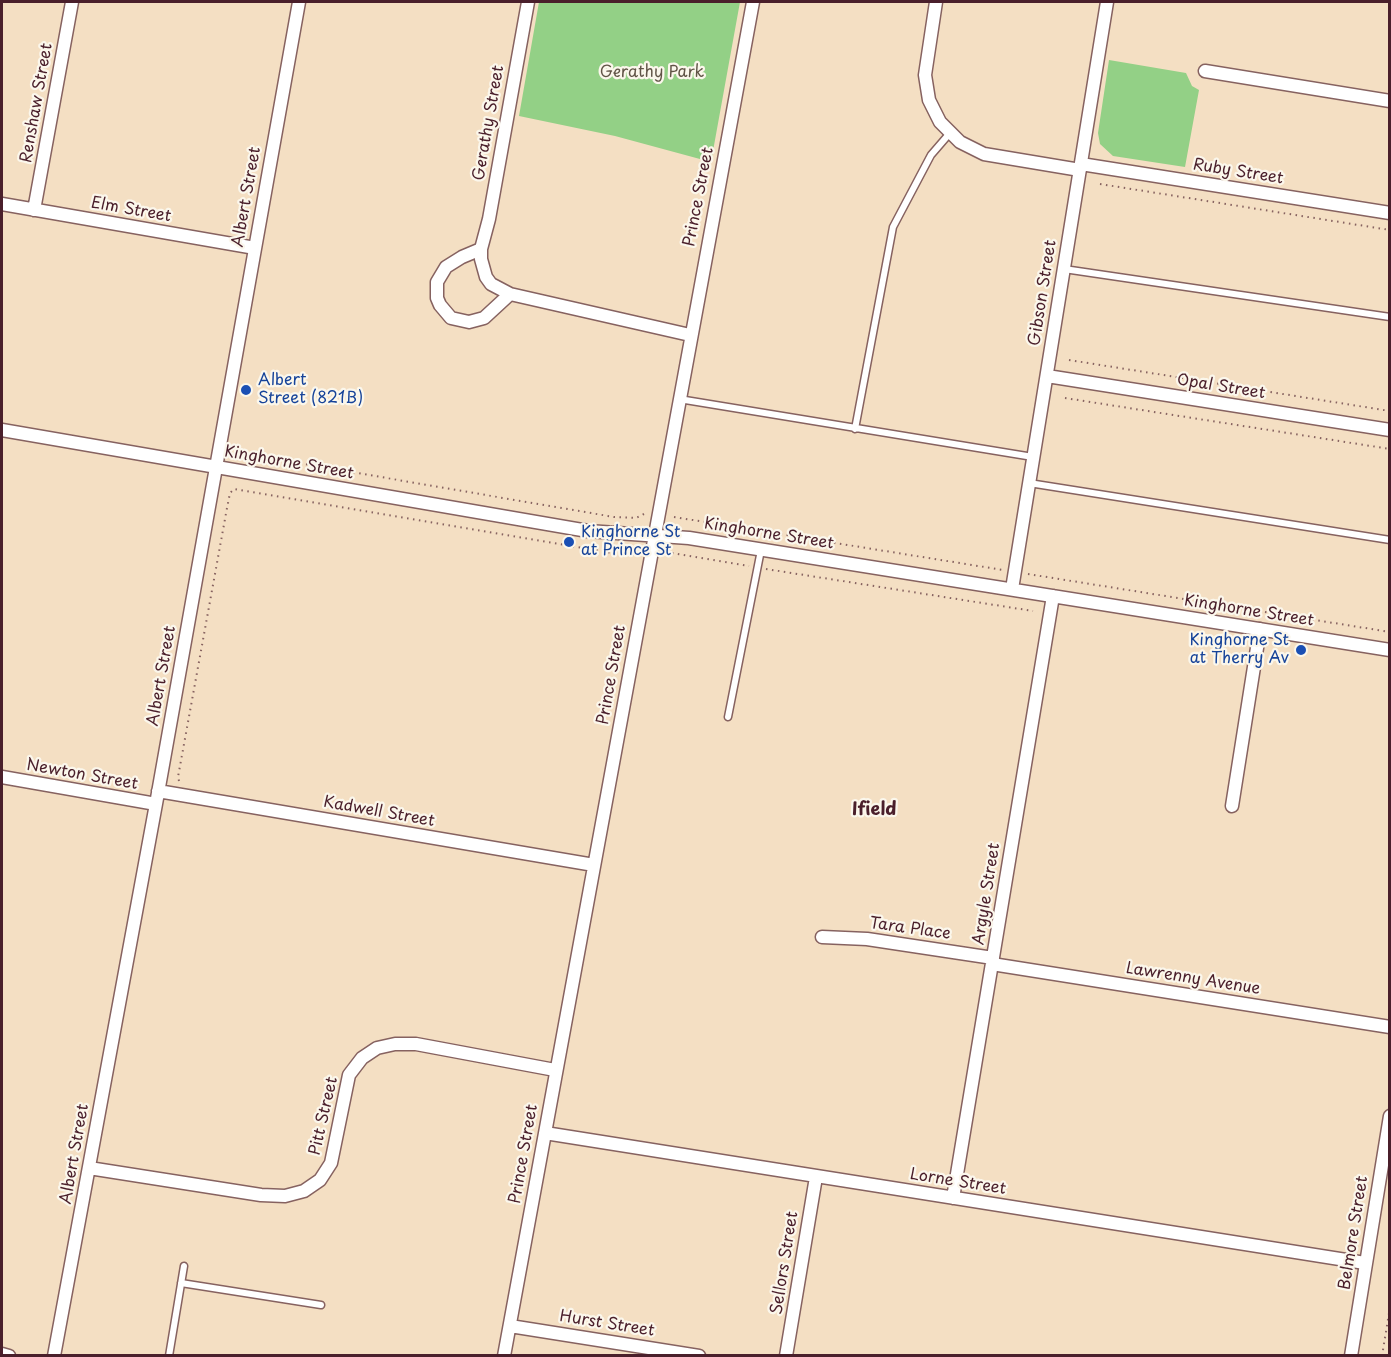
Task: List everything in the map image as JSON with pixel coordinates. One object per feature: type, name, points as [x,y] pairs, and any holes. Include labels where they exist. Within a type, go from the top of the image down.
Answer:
[{"type":"street","name":"Renshaw Street","points":[[34,210],[72,2]]},
{"type":"street","name":"Albert Street","points":[[54,1356],[156,804],[299,2]]},
{"type":"street","name":"Gerathy Street","points":[[528,2],[489,219],[481,249],[486,277],[491,284],[510,294],[690,335]]},
{"type":"street","name":"Prince Street","points":[[504,1356],[678,399],[753,2]]},
{"type":"street","points":[[936,2],[926,64],[926,87],[934,112],[950,133]]},
{"type":"street","name":"Gibson Street","points":[[1012,589],[1107,2]]},
{"type":"street","points":[[1205,71],[1389,101]]},
{"type":"street","name":"Ruby Street","points":[[950,133],[972,149],[984,154],[1389,213]]},
{"type":"street","name":"Elm Street","points":[[2,204],[255,248]]},
{"type":"street","points":[[481,249],[453,261],[441,274],[436,290],[440,305],[451,318],[460,321],[477,321],[491,312],[510,294]]},
{"type":"street","name":"Opal Street","points":[[1047,376],[1389,430]]},
{"type":"street","name":"Kinghorne Street","points":[[2,430],[588,531],[654,534],[761,549],[1389,650]]},
{"type":"street","name":"Argyle Street","points":[[953,1198],[1053,596]]},
{"type":"street","points":[[1232,806],[1260,629]]},
{"type":"street","name":"Newton Street","points":[[2,777],[156,804]]},
{"type":"street","name":"Kadwell Street","points":[[158,791],[594,865]]},
{"type":"street","name":"Tara Place","points":[[822,937],[867,939],[992,961]]},
{"type":"street","name":"Lawrenny Avenue","points":[[992,961],[1389,1027]]},
{"type":"street","name":"Pitt Street","points":[[89,1168],[261,1195],[285,1196],[304,1191],[320,1179],[331,1162],[349,1075],[362,1058],[377,1048],[395,1044],[416,1044],[555,1070]]},
{"type":"street","name":"Belmore Street","points":[[1351,1356],[1389,1116]]},
{"type":"street","name":"Lorne Street","points":[[545,1132],[1365,1263]]},
{"type":"street","name":"Sellors Street","points":[[786,1356],[816,1177]]},
{"type":"street","name":"Hurst Street","points":[[510,1326],[699,1356]]},
{"type":"street","points":[[2,1354],[9,1356]]},
{"type":"lane","points":[[855,429],[893,227],[931,155],[950,133]]},
{"type":"lane","points":[[1064,269],[1389,317]]},
{"type":"lane","points":[[678,399],[1034,457]]},
{"type":"lane","points":[[1029,483],[1389,540]]},
{"type":"lane","points":[[728,717],[761,549]]},
{"type":"lane","points":[[169,1356],[184,1266]]},
{"type":"lane","points":[[182,1283],[321,1305]]},
{"type":"path","points":[[1100,184],[1389,230]]},
{"type":"path","points":[[1069,360],[1389,411]]},
{"type":"path","points":[[1065,398],[1389,449]]},
{"type":"path","points":[[235,452],[614,517],[636,518],[646,513]]},
{"type":"path","points":[[182,783],[178,777],[227,508],[230,493],[234,489],[636,555]]},
{"type":"path","points":[[674,517],[1003,570]]},
{"type":"path","points":[[665,552],[1033,612]]},
{"type":"path","points":[[1027,574],[1389,632]]},
{"type":"path","points":[[1382,1356],[1389,1307]]},
{"type":"green space","name":"Gerathy Park","points":[[539,2],[740,2],[711,162],[615,136],[519,116]]},
{"type":"green space","points":[[1109,60],[1186,73],[1192,86],[1199,90],[1185,167],[1113,156],[1100,144],[1098,133]]},
{"type":"place","name":"Albert Street (821B)","points":[[246,390]]},
{"type":"place","name":"Kinghorne St at Prince St","points":[[569,542]]},
{"type":"place","name":"Kinghorne St at Therry Av","points":[[1301,650]]},
{"type":"district","name":"Ifield","points":[[874,810]]}]
